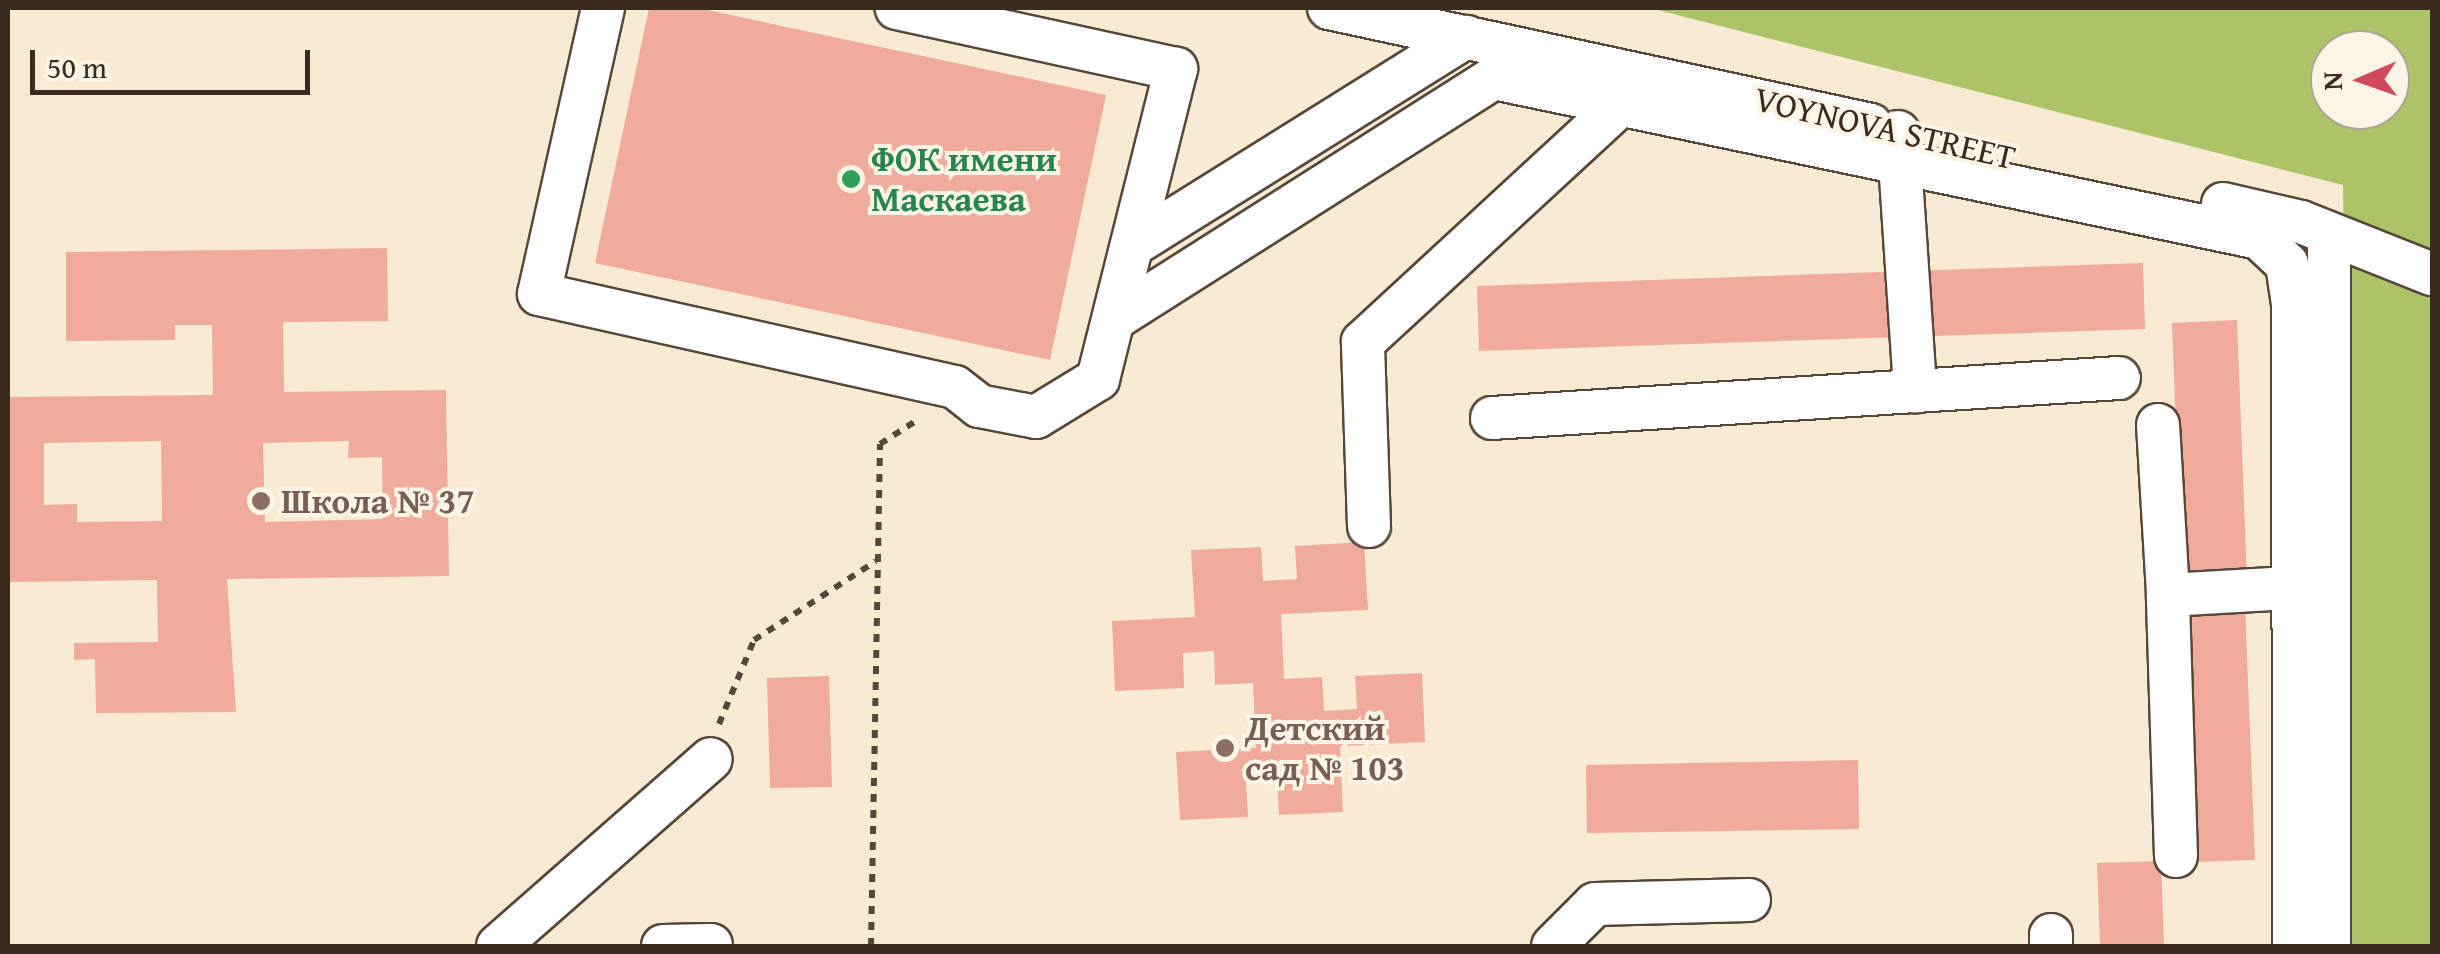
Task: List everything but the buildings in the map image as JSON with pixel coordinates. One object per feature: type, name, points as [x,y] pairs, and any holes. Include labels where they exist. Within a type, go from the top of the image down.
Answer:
[{"type":"street","points":[[603,8],[539,294],[961,392],[979,406],[1036,417],[1098,379],[1176,69],[897,8]]},
{"type":"street","name":"VOYNOVA STREET","points":[[1329,8],[1466,37],[1636,90],[2330,235],[2432,274]]},
{"type":"street","points":[[1133,245],[1466,37]]},
{"type":"street","points":[[1114,318],[1494,78],[1636,90]]},
{"type":"street","points":[[1369,526],[1362,342],[1636,90]]},
{"type":"street","points":[[1915,391],[1899,144],[2259,238],[2288,264],[2313,586],[2329,946]]},
{"type":"street","points":[[2294,946],[2330,235]]},
{"type":"street","points":[[1492,418],[2118,378]]},
{"type":"street","points":[[2158,425],[2176,856]]},
{"type":"street","points":[[2168,595],[2313,586]]},
{"type":"street","points":[[498,946],[712,759]]},
{"type":"street","points":[[1554,946],[1595,904],[1750,900]]},
{"type":"street","points":[[663,946],[711,945]]},
{"type":"path","points":[[871,946],[880,444],[961,392]]},
{"type":"path","points":[[712,759],[724,698],[754,640],[877,560]]},
{"type":"green space","points":[[1650,8],[2432,8],[2432,946],[2352,946],[2343,185]]},
{"type":"place","name":"ФОК имени Маскаева","points":[[851,179]]},
{"type":"place","name":"Школа № 37","points":[[261,501]]},
{"type":"place","name":"Детский сад № 103","points":[[1225,748]]}]
